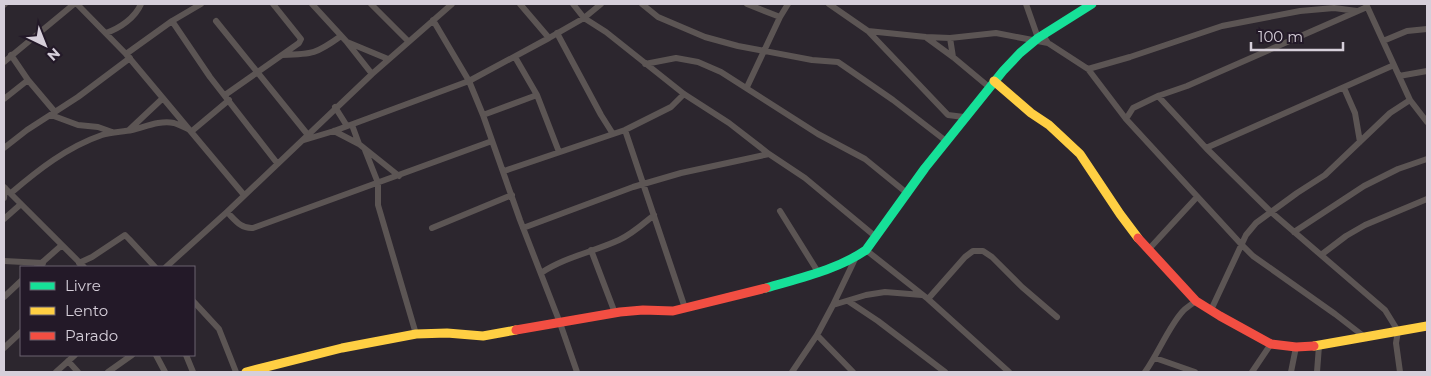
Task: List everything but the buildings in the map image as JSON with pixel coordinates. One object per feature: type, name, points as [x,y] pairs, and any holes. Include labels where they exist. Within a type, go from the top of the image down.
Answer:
[{"type":"street","points":[[4,62],[76,4],[128,56],[244,195]]},
{"type":"street","points":[[106,32],[118,28],[138,10],[141,4]]},
{"type":"street","points":[[4,148],[27,130],[53,114],[172,21],[201,4]]},
{"type":"street","points":[[192,131],[257,71],[299,43],[301,39],[273,4]]},
{"type":"street","points":[[312,4],[372,74]]},
{"type":"street","points":[[371,4],[408,41]]},
{"type":"street","points":[[169,266],[308,135],[335,107],[452,4]]},
{"type":"street","points":[[520,4],[549,38]]},
{"type":"street","points":[[573,4],[584,18],[606,32],[684,94],[729,123],[769,154],[805,178],[876,237]]},
{"type":"street","points":[[302,140],[334,131],[469,81],[584,18],[601,4]]},
{"type":"street","points":[[642,4],[658,16],[706,37],[738,46],[812,60],[838,62],[893,100],[946,141]]},
{"type":"street","points":[[747,4],[780,17]]},
{"type":"street","points":[[747,87],[788,4]]},
{"type":"street","points":[[830,4],[868,31],[948,115],[961,121]]},
{"type":"street","points":[[1026,4],[1041,39]]},
{"type":"street","points":[[246,372],[342,348],[416,334],[447,333],[483,336],[615,313],[673,311],[746,294],[832,268],[856,257],[866,250],[961,121],[1020,53],[1092,4]]},
{"type":"street","points":[[1117,108],[1134,108],[1367,5],[1410,100],[1427,122]]},
{"type":"street","points":[[1088,68],[1130,57],[1222,26],[1300,11],[1334,8],[1357,11]]},
{"type":"street","points":[[433,20],[469,81],[483,115],[577,372]]},
{"type":"street","points":[[172,21],[210,77],[277,163]]},
{"type":"street","points":[[216,21],[308,135]]},
{"type":"street","points":[[1383,41],[1407,31],[1427,29]]},
{"type":"street","points":[[868,31],[926,38],[950,38],[996,33],[1041,39],[1088,68],[1126,119],[1253,256],[1366,338]]},
{"type":"street","points":[[557,33],[613,134]]},
{"type":"street","points":[[926,38],[1049,125],[1080,154],[1120,214],[1149,250],[1196,301],[1210,310],[1271,344],[1296,347],[1319,346],[1427,326]]},
{"type":"street","points":[[950,38],[953,57]]},
{"type":"street","points":[[281,55],[309,54],[343,39]]},
{"type":"street","points":[[343,39],[388,59]]},
{"type":"street","points":[[11,56],[53,114],[78,125],[98,127],[114,132]]},
{"type":"street","points":[[515,57],[537,95],[559,152]]},
{"type":"street","points":[[645,64],[676,58],[698,62],[721,72],[818,134],[865,159],[908,194]]},
{"type":"street","points":[[1206,148],[1344,88],[1394,64]]},
{"type":"street","points":[[1399,76],[1427,70]]},
{"type":"street","points":[[4,99],[28,80]]},
{"type":"street","points":[[1344,88],[1355,113],[1360,142]]},
{"type":"street","points":[[504,171],[625,130],[671,106],[684,94]]},
{"type":"street","points":[[483,115],[537,95]]},
{"type":"street","points":[[1158,96],[1206,148],[1271,212],[1385,310],[1398,331],[1396,343],[1400,372]]},
{"type":"street","points":[[128,130],[162,98]]},
{"type":"street","points":[[1210,310],[1241,244],[1256,224],[1297,193],[1325,175],[1390,113],[1410,100]]},
{"type":"street","points":[[335,107],[349,125],[359,144]]},
{"type":"street","points":[[1126,119],[1134,108]]},
{"type":"street","points":[[11,193],[36,172],[66,152],[93,138],[114,132],[166,123],[174,123],[192,131]]},
{"type":"street","points":[[625,130],[685,308]]},
{"type":"street","points":[[334,131],[359,144],[398,176]]},
{"type":"street","points":[[227,212],[242,226],[247,229],[253,228],[492,141]]},
{"type":"street","points":[[366,150],[378,183],[378,205],[382,221],[416,334]]},
{"type":"street","points":[[523,228],[642,184],[680,173],[769,154]]},
{"type":"street","points":[[1294,232],[1364,186],[1398,169],[1427,159]]},
{"type":"street","points":[[4,187],[81,265],[125,235],[154,266]]},
{"type":"street","points":[[4,187],[4,198]]},
{"type":"street","points":[[432,228],[512,195]]},
{"type":"street","points":[[1149,250],[1197,197]]},
{"type":"street","points":[[1321,255],[1346,236],[1427,199]]},
{"type":"street","points":[[4,219],[21,204]]},
{"type":"street","points":[[780,211],[818,272]]},
{"type":"street","points":[[540,273],[564,260],[631,234],[654,215]]},
{"type":"street","points":[[4,260],[40,265],[62,245]]},
{"type":"street","points":[[591,250],[615,313]]},
{"type":"street","points":[[866,250],[928,299],[1009,372]]},
{"type":"street","points":[[928,299],[965,257],[973,251],[983,251],[1057,317]]},
{"type":"street","points":[[792,372],[817,335],[856,257]]},
{"type":"street","points":[[4,298],[20,283]]},
{"type":"street","points":[[833,305],[866,295],[885,292],[922,295]]},
{"type":"street","points":[[848,301],[878,321],[945,372]]},
{"type":"street","points":[[1145,372],[1177,319],[1184,310],[1196,301]]},
{"type":"street","points":[[195,305],[219,329],[236,372]]},
{"type":"street","points":[[4,348],[20,333]]},
{"type":"street","points":[[817,335],[854,372]]},
{"type":"street","points":[[1252,372],[1271,344]]},
{"type":"street","points":[[1317,372],[1319,346]]},
{"type":"street","points":[[1291,372],[1296,347]]},
{"type":"street","points":[[56,372],[74,356]]},
{"type":"street","points":[[108,372],[131,356]]},
{"type":"street","points":[[157,356],[165,372]]},
{"type":"street","points":[[186,356],[193,372]]},
{"type":"street","points":[[1155,358],[1195,372]]},
{"type":"street","points":[[68,361],[78,372]]},
{"type":"traffic: fast","points":[[766,288],[831,268],[866,250],[925,168],[1003,71],[1038,38],[1092,4]]},
{"type":"traffic: slow","points":[[994,81],[1031,113],[1049,125],[1080,154],[1138,238]]},
{"type":"traffic: slow","points":[[1314,346],[1427,326]]},
{"type":"traffic: slow","points":[[246,372],[342,348],[416,334],[447,333],[483,336],[516,330]]},
{"type":"traffic: jam","points":[[1138,238],[1196,301],[1220,316],[1271,344],[1296,347],[1314,346]]},
{"type":"traffic: jam","points":[[516,330],[620,312],[643,310],[673,311],[766,288]]}]
